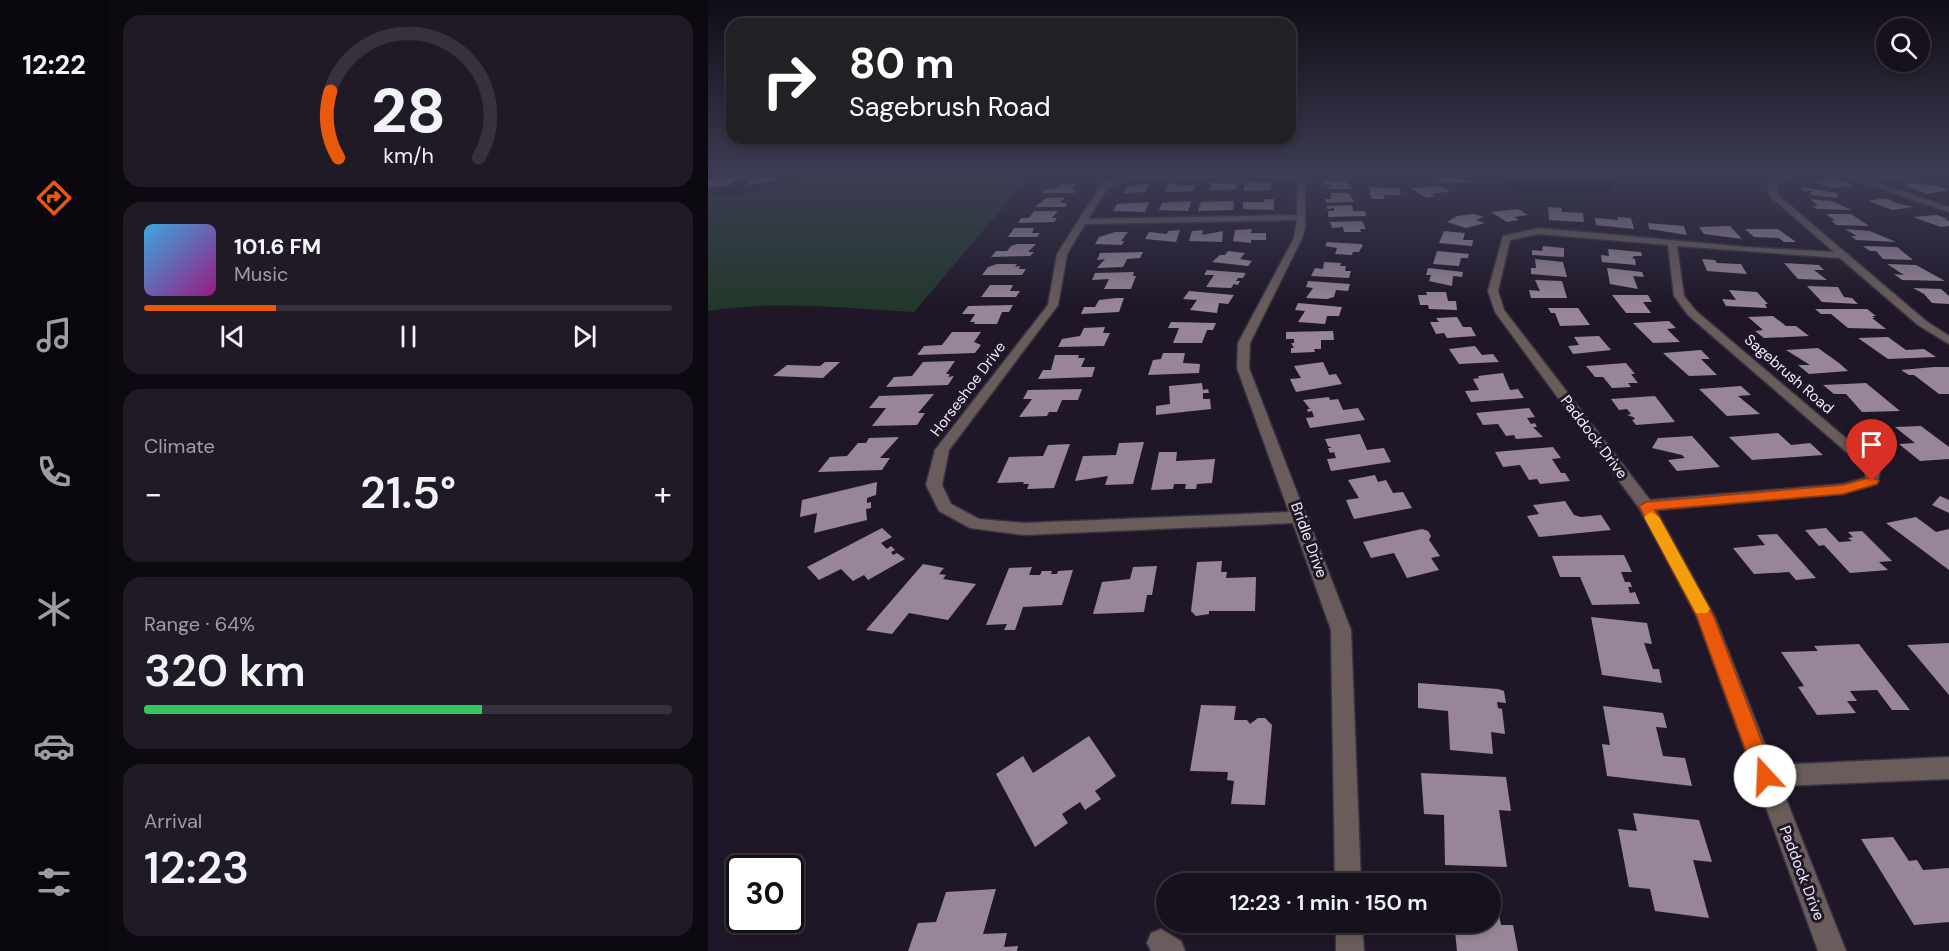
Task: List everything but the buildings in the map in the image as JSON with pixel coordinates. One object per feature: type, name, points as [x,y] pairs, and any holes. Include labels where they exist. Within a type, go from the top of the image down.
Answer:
[{"type":"street","name":"Horseshoe Drive","points":[[1084,218],[1062,254],[1053,305],[942,450],[934,485],[945,507],[976,524],[1024,529],[1301,518]]},
{"type":"street","points":[[1082,222],[1241,218]]},
{"type":"street","name":"Bridle Drive","points":[[1301,218],[1298,238],[1244,343],[1243,368],[1341,630],[1348,873]]},
{"type":"street","points":[[1798,218],[1922,323],[1949,341]]},
{"type":"street","name":"Paddock Drive","points":[[1832,951],[1706,617],[1646,506],[1499,310],[1493,291],[1506,238],[1539,231],[1672,244],[1840,255]]},
{"type":"street","name":"Sagebrush Road","points":[[1646,506],[1843,489],[1872,481],[1874,468],[1692,313],[1679,296],[1672,244]]},
{"type":"street","points":[[1765,776],[1949,768]]},
{"type":"street","points":[[1349,933],[1350,951]]},
{"type":"green space","points":[[708,218],[993,218],[914,312],[785,305],[708,311]]},
{"type":"slow traffic","points":[[1651,517],[1701,609]]},
{"type":"route","points":[[1765,776],[1706,617],[1646,506],[1843,489],[1872,481]]}]
